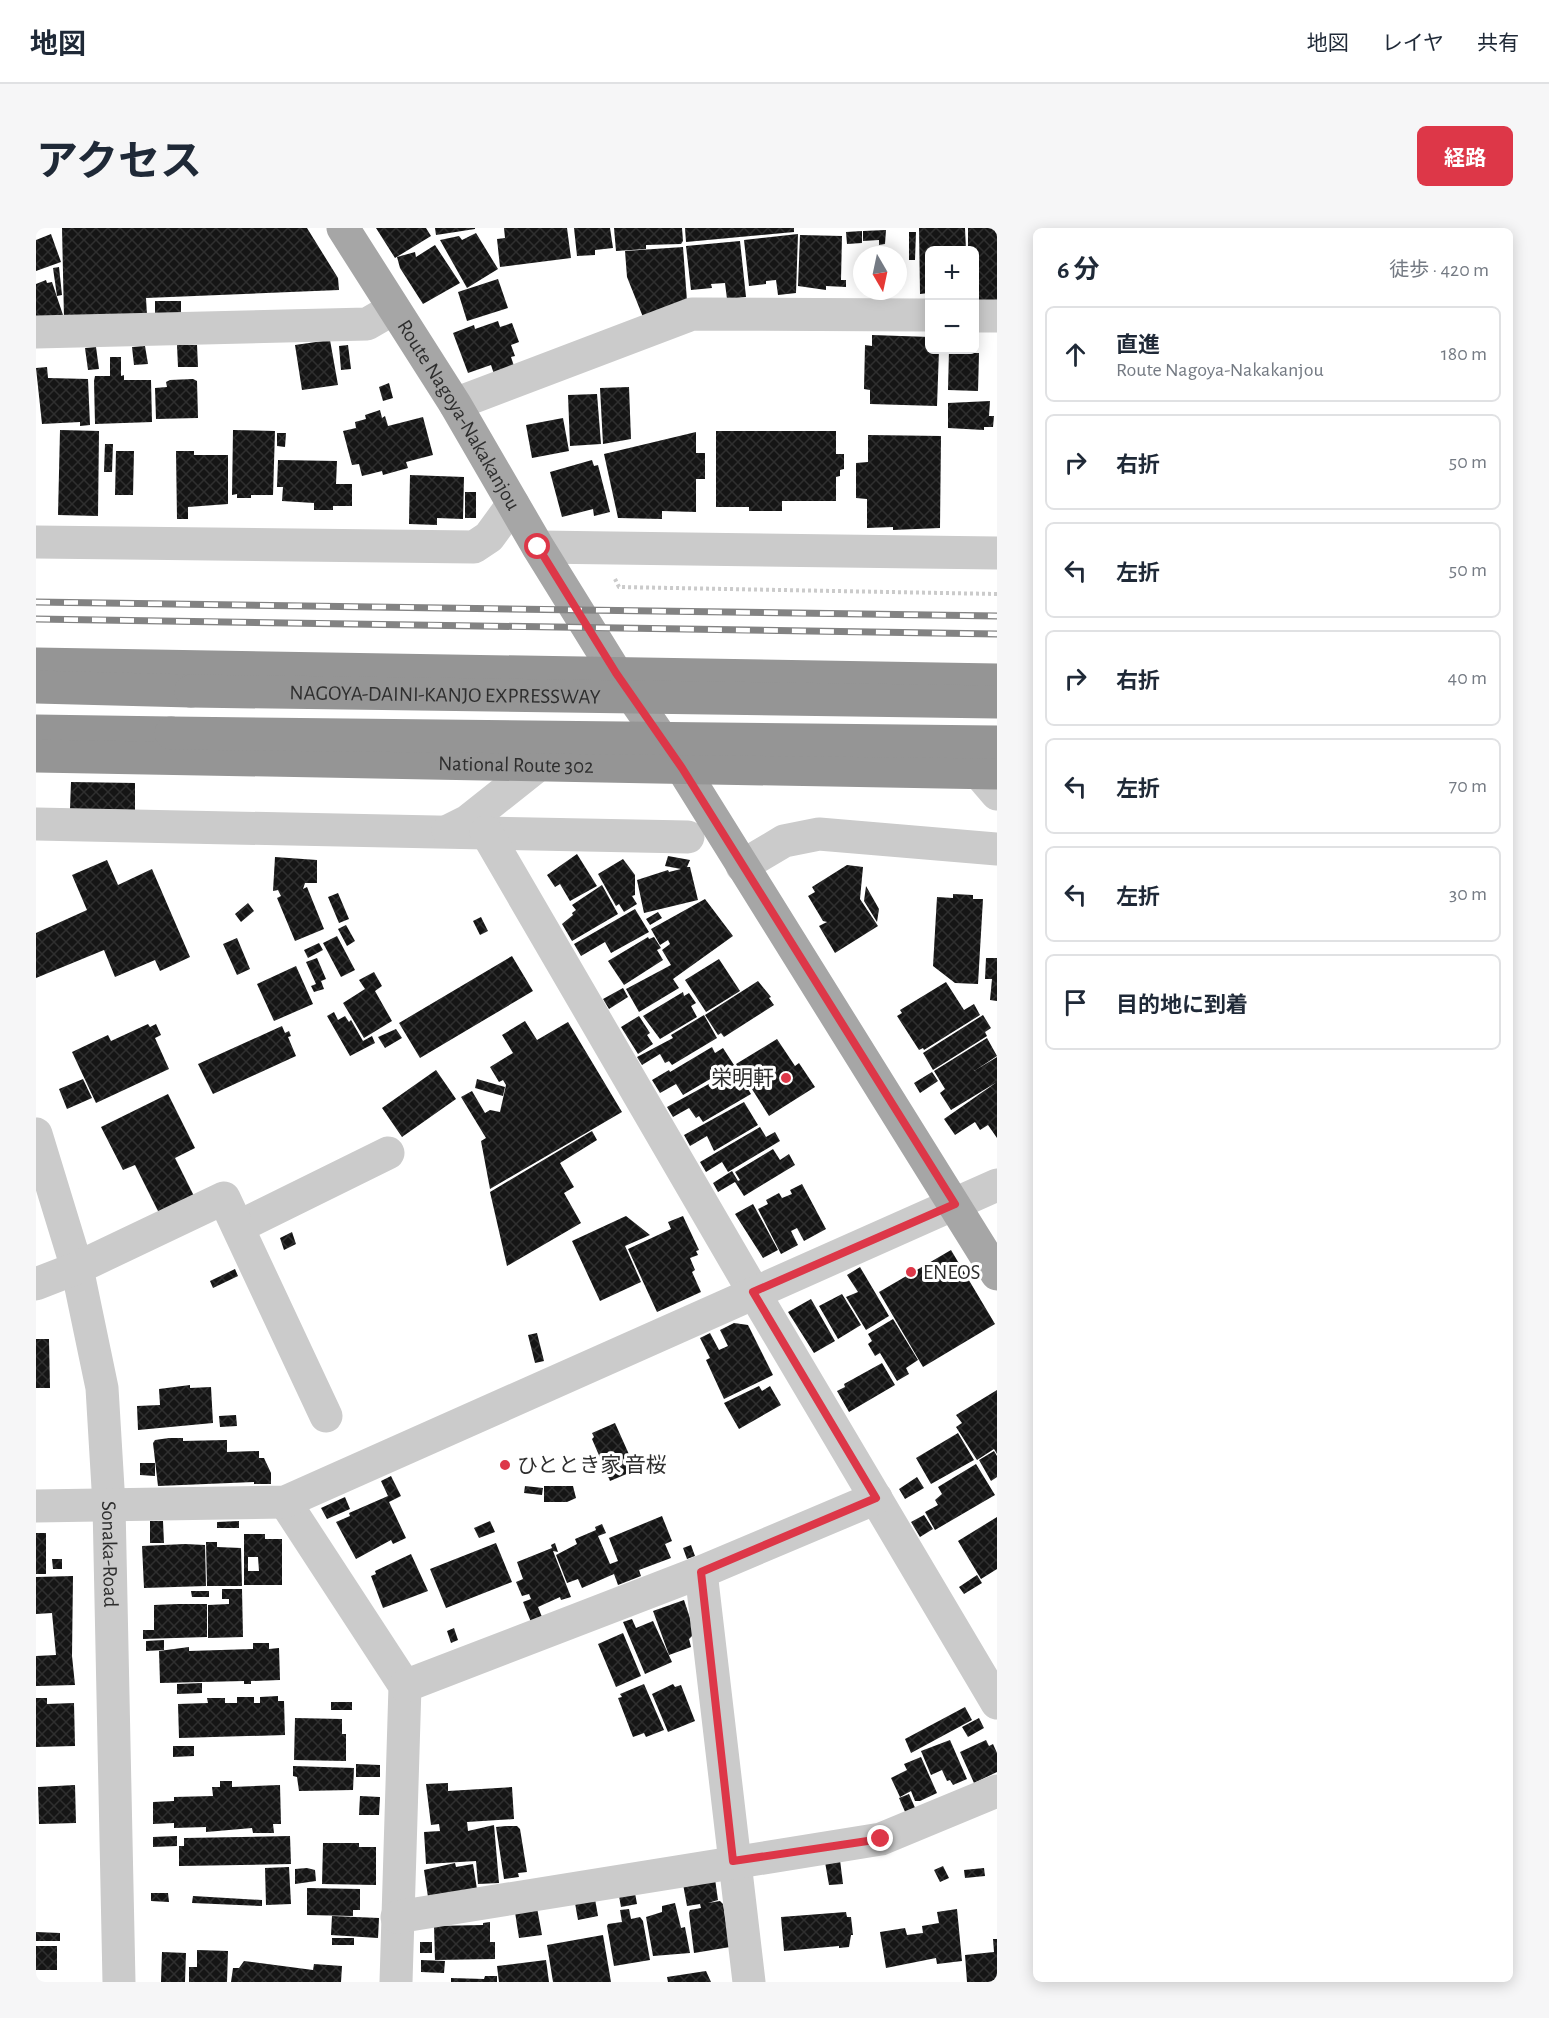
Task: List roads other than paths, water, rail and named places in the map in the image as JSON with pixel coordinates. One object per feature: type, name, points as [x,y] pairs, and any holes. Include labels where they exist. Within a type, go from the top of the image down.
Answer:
[{"type":"highway","points":[[36,664],[997,680]]},
{"type":"highway","points":[[959,680],[997,676]]},
{"type":"highway","name":"NAGOYA-DAINI-KANJO EXPRESSWAY","points":[[36,687],[997,702]]},
{"type":"highway","name":"NAGOYA-DAINI-KANJO EXPRESSWAY","points":[[36,732],[997,742]]},
{"type":"highway","name":"National Route 302","points":[[36,756],[682,768],[991,780]]},
{"type":"main road","name":"Route Nagoya-Nakakanjou","points":[[343,228],[455,404],[538,547],[616,673],[682,768],[997,1274]]},
{"type":"street","points":[[36,332],[368,324],[393,309]]},
{"type":"street","points":[[455,404],[692,314],[925,315]]},
{"type":"street","points":[[979,316],[997,316]]},
{"type":"street","points":[[36,542],[474,547],[489,537],[513,504]]},
{"type":"street","points":[[538,547],[997,553]]},
{"type":"street","points":[[448,831],[468,821],[537,766]]},
{"type":"street","points":[[36,824],[688,837]]},
{"type":"street","points":[[486,832],[753,1292],[997,1703]]},
{"type":"street","points":[[742,866],[784,842],[819,834],[997,849]]},
{"type":"street","name":"Sonaka-Road","points":[[36,1134],[78,1268],[102,1388],[109,1505],[119,1982]]},
{"type":"street","points":[[238,1227],[388,1154]]},
{"type":"street","points":[[36,1506],[285,1502],[997,1185]]},
{"type":"street","points":[[36,1284],[78,1268],[224,1198],[326,1416]]},
{"type":"street","points":[[405,1686],[701,1572],[876,1498]]},
{"type":"street","points":[[285,1502],[405,1686],[396,1982]]},
{"type":"street","points":[[701,1572],[748,1982]]},
{"type":"street","points":[[397,1917],[733,1861],[881,1839],[997,1791]]},
{"type":"railway","points":[[36,602],[997,616]]},
{"type":"railway","points":[[36,619],[997,634]]},
{"type":"place","name":"栄明軒","points":[[786,1078]]},
{"type":"place","name":"ENEOS","points":[[911,1272]]},
{"type":"place","name":"ひととき家 音桜","points":[[505,1465]]}]
